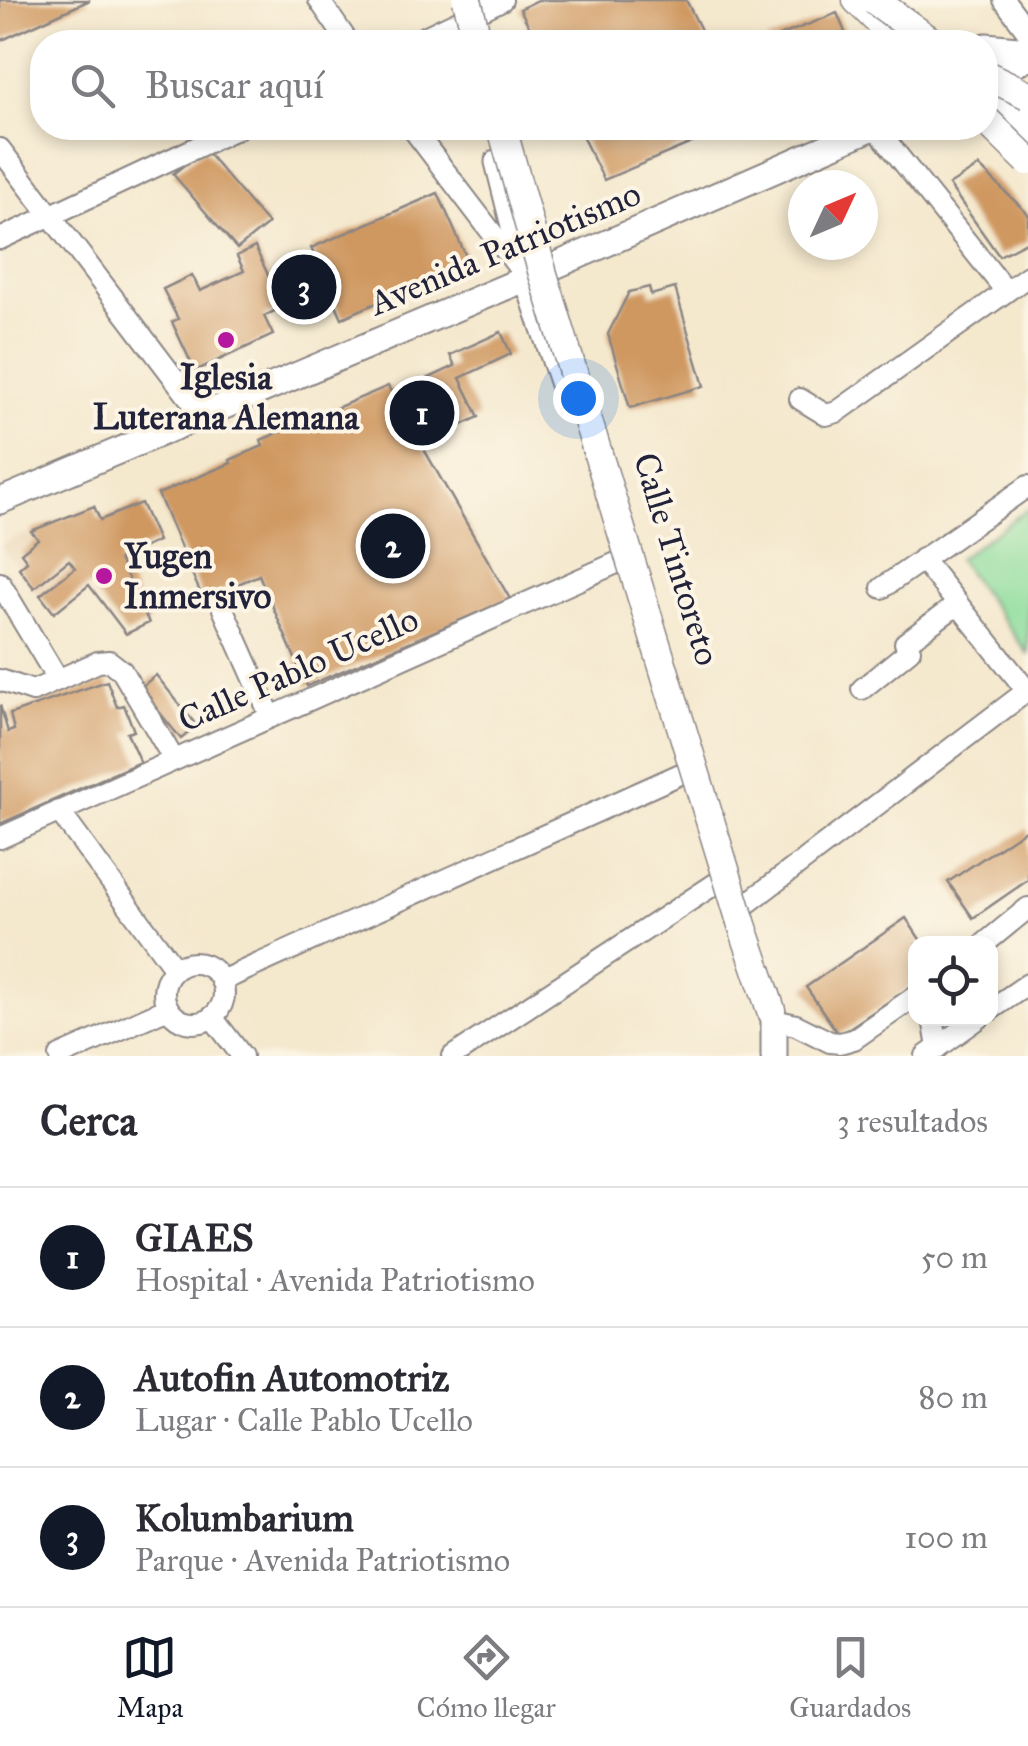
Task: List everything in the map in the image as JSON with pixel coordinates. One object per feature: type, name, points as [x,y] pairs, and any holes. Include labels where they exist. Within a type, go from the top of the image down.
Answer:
[{"type":"highway","points":[[856,0],[889,30]]},
{"type":"highway","points":[[875,0],[881,19],[891,30]]},
{"type":"highway","points":[[875,0],[917,30]]},
{"type":"highway","points":[[998,78],[1028,82]]},
{"type":"highway","points":[[998,81],[1028,95]]},
{"type":"highway","points":[[998,89],[1027,123]]},
{"type":"highway","points":[[998,119],[1027,123]]},
{"type":"highway","points":[[998,130],[1028,161]]},
{"type":"highway","points":[[505,140],[543,274],[772,1015]]},
{"type":"main road","points":[[875,0],[909,30]]},
{"type":"main road","points":[[998,70],[1028,53]]},
{"type":"main road","points":[[998,136],[1028,169]]},
{"type":"main road","name":"Calle Tintoreto","points":[[493,140],[526,278],[623,560],[742,945],[772,1015],[774,1056]]},
{"type":"main road","name":"Calle Tintoreto","points":[[517,140],[743,913]]},
{"type":"main road","name":"Avenida Patriotismo","points":[[0,501],[846,140]]},
{"type":"street","points":[[318,0],[339,30]]},
{"type":"street","points":[[436,30],[502,0]]},
{"type":"street","points":[[1004,0],[1028,32]]},
{"type":"street","points":[[0,238],[213,140]]},
{"type":"street","name":"Calle Tintoreto","points":[[421,140],[526,278]]},
{"type":"street","points":[[884,140],[1005,290]]},
{"type":"street","points":[[0,148],[203,416]]},
{"type":"street","points":[[800,400],[826,414],[837,412],[1028,276]]},
{"type":"street","points":[[882,588],[1028,486]]},
{"type":"street","points":[[743,913],[1028,692],[922,559]]},
{"type":"street","name":"Calle Pablo Ucello","points":[[0,838],[623,560]]},
{"type":"street","points":[[0,583],[58,680]]},
{"type":"street","points":[[862,688],[910,650],[904,642],[958,604]]},
{"type":"street","points":[[223,609],[271,717]]},
{"type":"street","points":[[0,680],[33,691],[98,662],[114,663],[174,760]]},
{"type":"street","points":[[221,981],[687,772]]},
{"type":"street","points":[[59,811],[175,969]]},
{"type":"street","points":[[453,1056],[721,880]]},
{"type":"street","points":[[994,936],[1028,908]]},
{"type":"street","points":[[200,964],[216,973],[221,981],[221,1005],[212,1018],[187,1022],[168,1008],[165,984],[175,969],[200,964]]},
{"type":"street","points":[[998,1005],[1028,984]]},
{"type":"street","points":[[772,1015],[840,1043],[854,1038],[908,1001]]},
{"type":"street","points":[[60,1056],[168,1008]]},
{"type":"street","points":[[212,1018],[242,1056]]},
{"type":"street","points":[[932,1052],[933,1026]]},
{"type":"street","points":[[932,1052],[968,1026]]},
{"type":"shaded area","points":[[43,527],[89,585],[54,613],[0,545]]},
{"type":"green space","points":[[1028,509],[1028,654],[958,559]]},
{"type":"building","points":[[0,0],[90,0],[0,41]]},
{"type":"building","points":[[538,0],[686,0],[701,30],[531,30],[520,9]]},
{"type":"building","points":[[837,13],[844,30],[794,30]]},
{"type":"building","points":[[584,140],[699,140],[604,180]]},
{"type":"building","points":[[204,149],[268,224],[237,249],[173,174]]},
{"type":"building","points":[[979,166],[1028,214],[1028,241],[999,256],[949,185]]},
{"type":"building","points":[[438,193],[469,263],[342,318],[311,248]]},
{"type":"building","points":[[255,247],[283,307],[264,316],[273,335],[195,371],[172,322],[178,319],[163,289],[192,275],[200,291],[244,271],[237,256]]},
{"type":"building","points":[[649,287],[651,295],[675,288],[704,386],[630,408],[608,334],[629,292]]},
{"type":"building","points":[[501,332],[511,354],[460,378],[479,417],[421,444],[510,599],[307,686],[259,575],[203,599],[158,494],[231,463],[230,460],[263,446],[261,440],[388,386],[393,395],[455,366],[450,355]]},
{"type":"building","points":[[141,503],[158,541],[119,559],[149,623],[126,634],[89,585],[54,613],[40,595],[75,568],[69,560],[34,588],[19,568],[27,561],[21,553],[38,539],[31,531],[94,506],[100,520]]},
{"type":"building","points":[[156,675],[197,726],[181,739],[140,688]]},
{"type":"building","points":[[107,681],[117,707],[124,705],[134,731],[127,733],[140,762],[0,824],[0,705],[8,732],[14,730],[10,714]]},
{"type":"building","points":[[1028,828],[1028,880],[973,918],[948,882]]},
{"type":"building","points":[[906,918],[918,936],[908,936],[908,988],[839,1035],[806,987]]},
{"type":"place","name":"Kolumbarium","points":[[304,287]]},
{"type":"place","name":"Iglesia Luterana Alemana","points":[[226,340]]},
{"type":"place","name":"GIAES","points":[[422,413]]},
{"type":"place","name":"Autofin Automotriz","points":[[393,546]]},
{"type":"place","name":"Yugen Inmersivo","points":[[104,576]]}]
